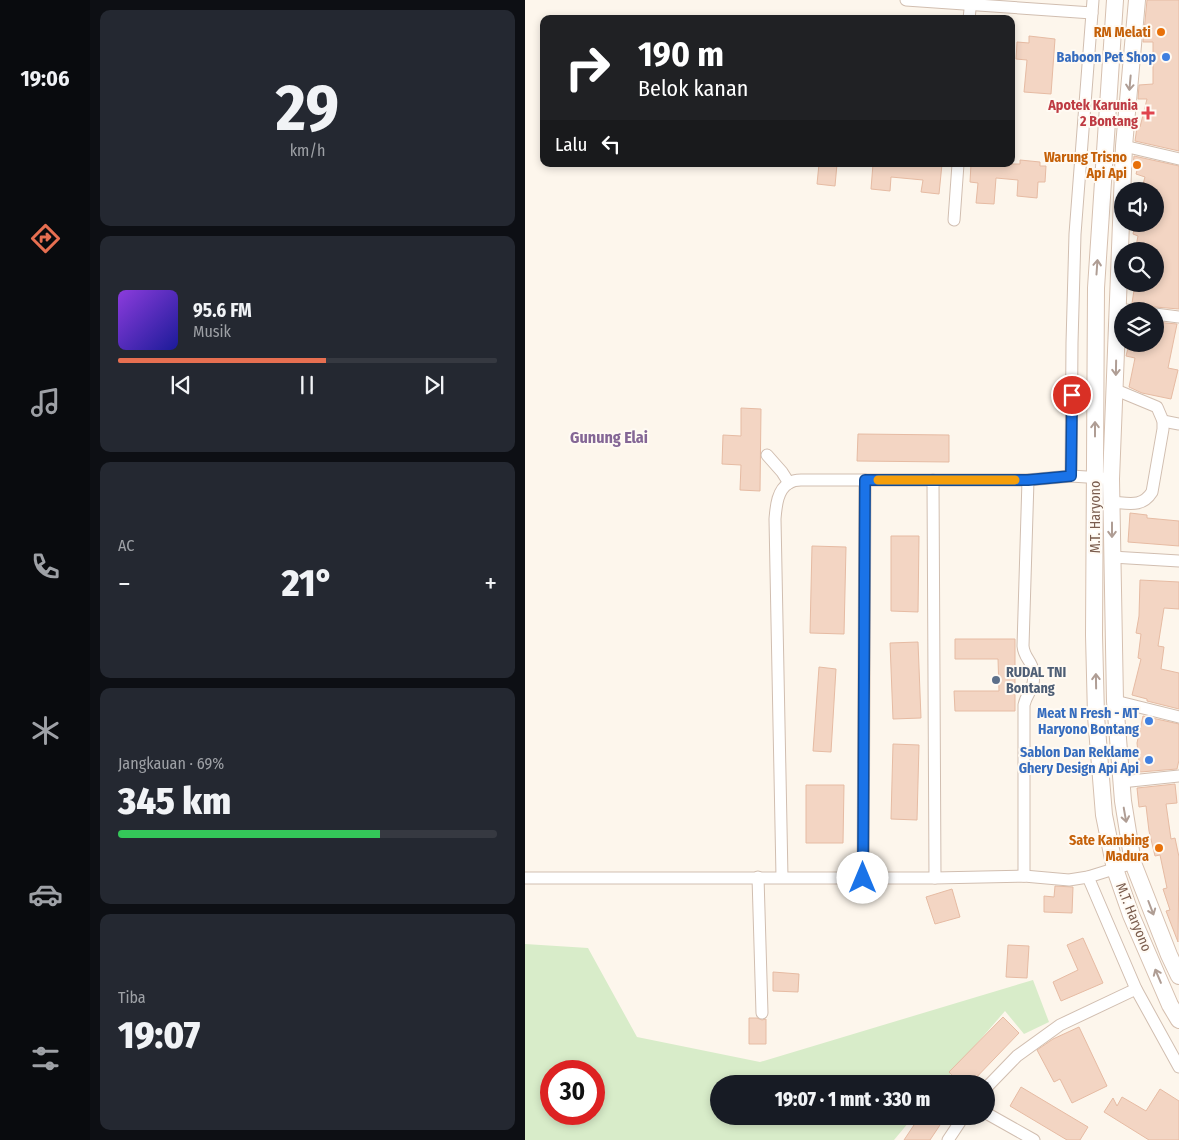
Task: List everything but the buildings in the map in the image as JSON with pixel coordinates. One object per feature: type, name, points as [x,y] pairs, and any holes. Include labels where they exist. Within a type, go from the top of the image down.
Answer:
[{"type":"main road","name":"M.T. Haryono","points":[[1115,0],[1096,288],[1094,634],[1097,716],[1104,815],[1115,869],[1131,914],[1170,1005],[1179,1020]]},
{"type":"main road","name":"M.T. Haryono","points":[[1117,302],[1124,146],[1137,0]]},
{"type":"main road","name":"M.T. Haryono","points":[[1116,352],[1111,502],[1115,701],[1121,782],[1133,863],[1174,952],[1179,976]]},
{"type":"street","points":[[906,0],[970,2],[1092,13]]},
{"type":"street","points":[[1071,476],[1075,234],[1093,0]]},
{"type":"street","points":[[969,15],[970,2]]},
{"type":"street","points":[[1124,146],[1179,159]]},
{"type":"street","points":[[954,220],[958,167]]},
{"type":"street","points":[[1164,315],[1179,317]]},
{"type":"street","points":[[1111,502],[1140,503],[1147,500],[1152,492],[1163,420],[1157,407],[1116,390]]},
{"type":"street","points":[[1163,420],[1179,424]]},
{"type":"street","points":[[767,455],[789,483]]},
{"type":"street","points":[[782,878],[775,519],[776,504],[781,492],[789,483],[801,480],[1028,480],[1071,476],[1111,479]]},
{"type":"street","points":[[863,878],[865,480]]},
{"type":"street","points":[[933,480],[935,878]]},
{"type":"street","points":[[1024,876],[1024,705],[1025,698],[1033,688],[1033,671],[1024,653],[1023,646],[1028,480]]},
{"type":"street","points":[[1112,557],[1179,561]]},
{"type":"street","points":[[1115,701],[1179,717]]},
{"type":"street","points":[[1121,782],[1179,776]]},
{"type":"street","points":[[525,878],[935,878],[1024,876],[1069,880],[1089,877],[1133,863]]},
{"type":"street","points":[[758,877],[762,1013]]},
{"type":"street","points":[[1089,877],[1136,989],[1179,1068]]},
{"type":"street","points":[[995,1079],[1017,1056],[1060,1025],[1136,989]]},
{"type":"street","points":[[995,1118],[1034,1140]]},
{"type":"street","points":[[948,1140],[958,1125]]},
{"type":"green space","points":[[525,944],[588,948],[637,1037],[760,1062],[1033,980],[1049,1022],[1024,1034],[1005,1011],[950,1075],[710,1075],[710,1125],[906,1125],[894,1140],[525,1140]]},
{"type":"slow traffic","points":[[878,480],[1015,480]]},
{"type":"place","name":"RM Melati","points":[[1161,32]]},
{"type":"place","name":"Baboon Pet Shop","points":[[1166,57]]},
{"type":"place","name":"Apotek Karunia 2 Bontang","points":[[1148,113]]},
{"type":"place","name":"Warung Trisno Api Api","points":[[1137,165]]},
{"type":"place","name":"RUDAL TNI Bontang","points":[[996,680]]},
{"type":"place","name":"Meat N Fresh - MT Haryono Bontang","points":[[1149,721]]},
{"type":"place","name":"Sablon Dan Reklame Ghery Design Api Api","points":[[1149,760]]},
{"type":"place","name":"Sate Kambing Madura","points":[[1159,848]]},
{"type":"district","name":"Gunung Elai","points":[[609,437]]},
{"type":"route","points":[[863,878],[865,480],[1028,480],[1071,476],[1072,395]]}]
